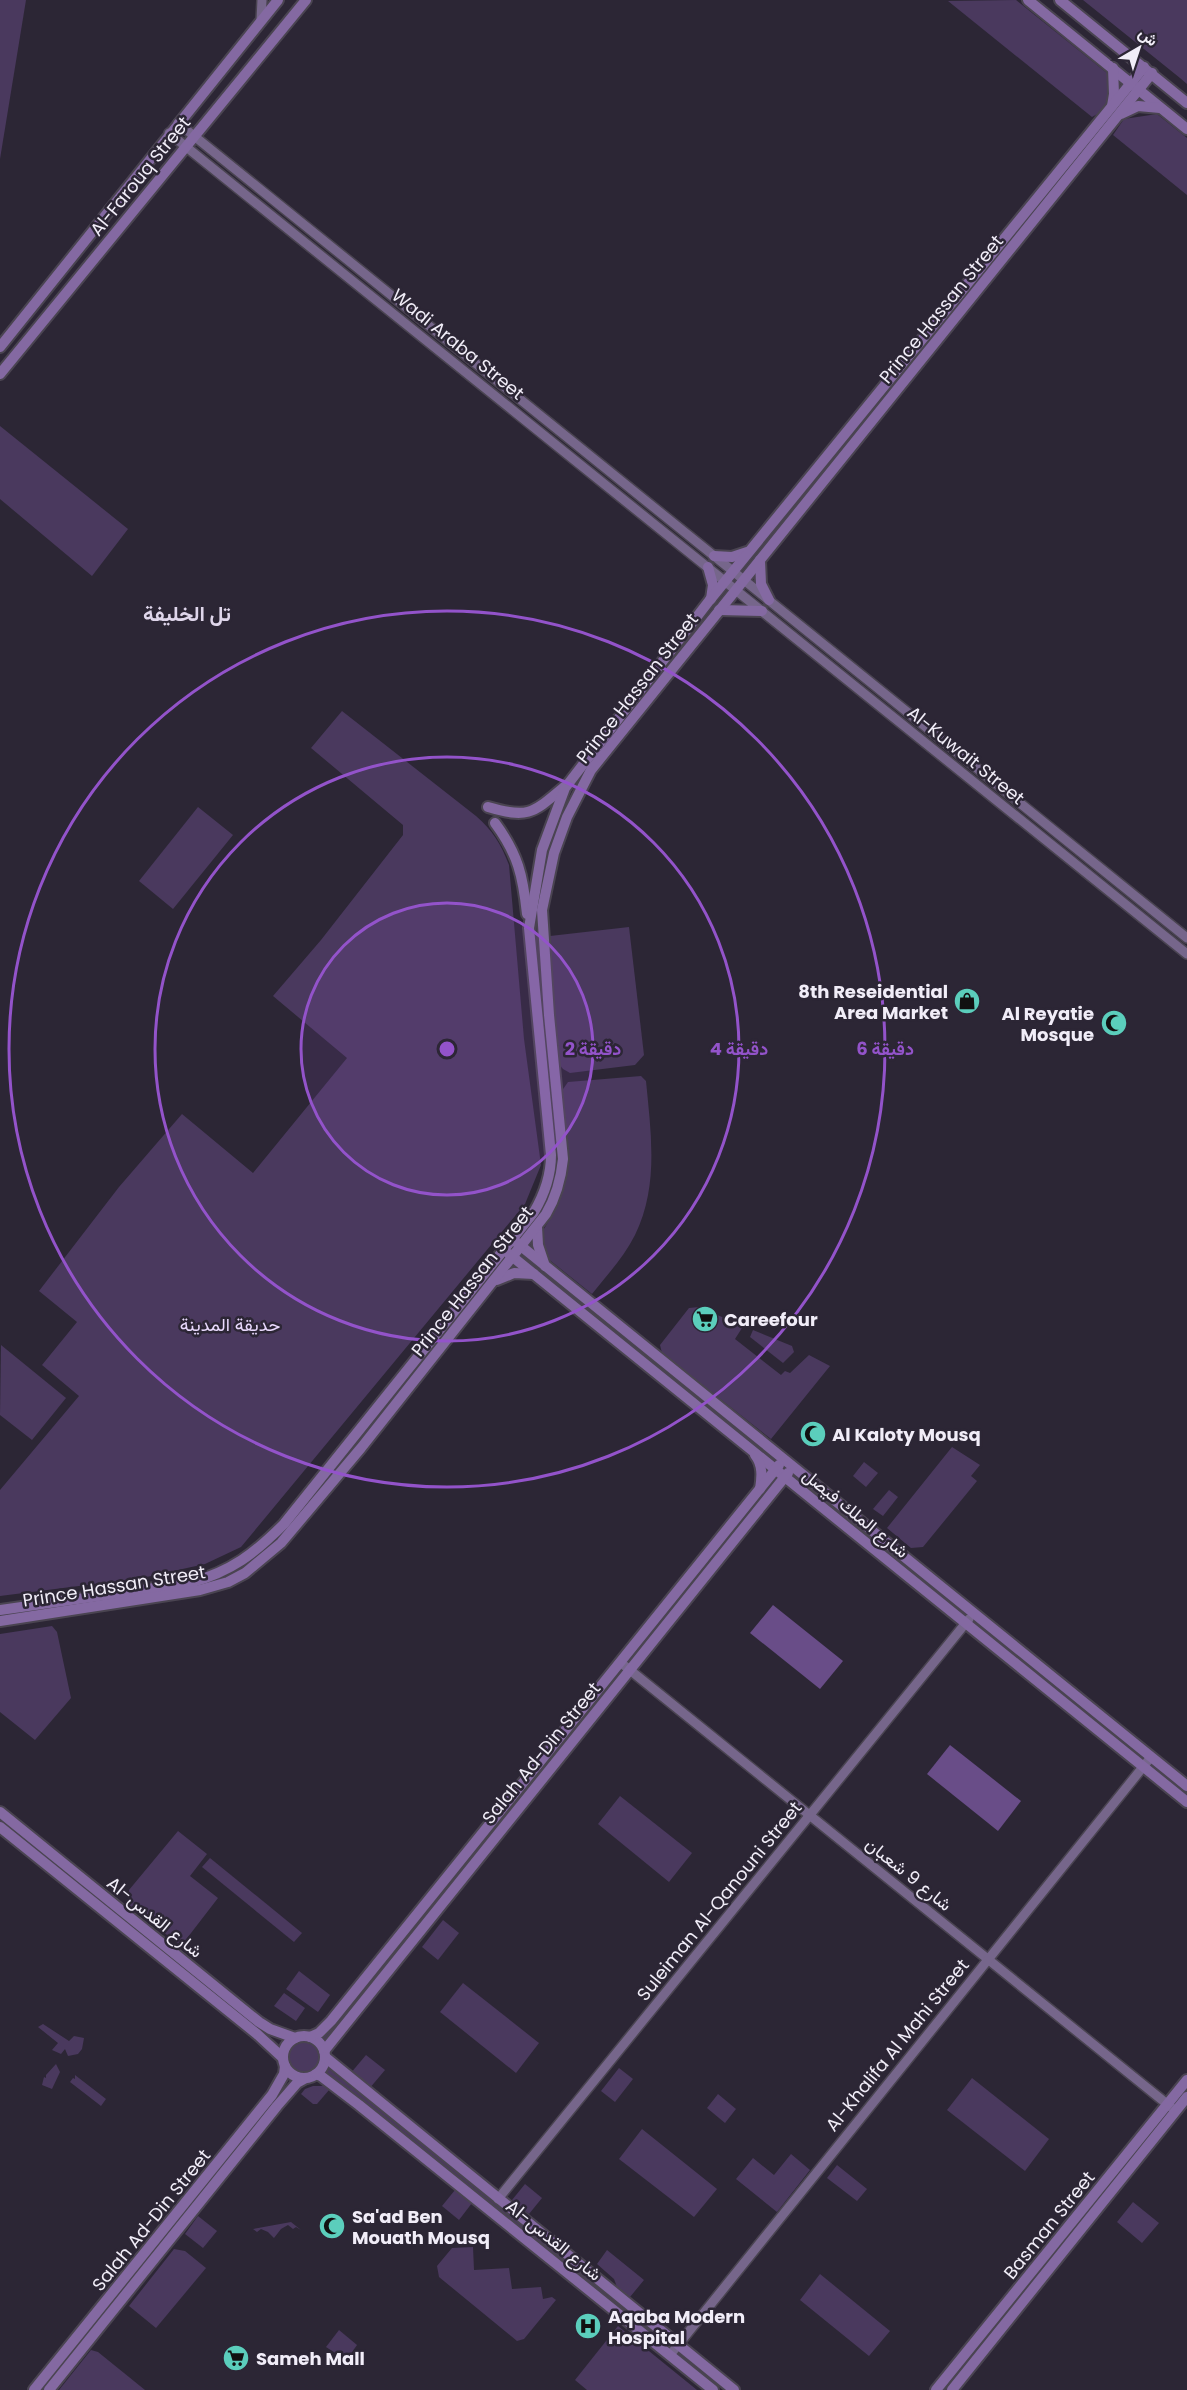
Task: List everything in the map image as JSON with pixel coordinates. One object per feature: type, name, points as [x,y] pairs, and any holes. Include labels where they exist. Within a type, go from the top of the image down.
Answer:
[{"type":"main road","points":[[261,20],[262,0]]},
{"type":"main road","name":"Al-Farouq Street","points":[[0,347],[169,133],[278,0]]},
{"type":"main road","name":"Al-Farouq Street","points":[[0,374],[306,0]]},
{"type":"main road","points":[[1028,0],[1187,129]]},
{"type":"main road","points":[[1060,0],[1187,103]]},
{"type":"main road","points":[[1113,68],[1115,111],[1138,106],[1161,108]]},
{"type":"main road","name":"Prince Hassan Street","points":[[517,1243],[537,1227],[554,1202],[561,1175],[563,1159],[543,944],[542,910],[550,864],[567,817],[591,770],[1148,70]]},
{"type":"main road","name":"Prince Hassan Street","points":[[0,1610],[190,1583],[214,1576],[253,1554],[284,1524],[509,1254],[542,1198],[551,1164],[529,928],[542,850],[560,798],[569,783],[733,571],[1115,111]]},
{"type":"main road","name":"Wadi Araba Street","points":[[178,123],[733,571]]},
{"type":"main road","name":"Wadi Araba Street","points":[[169,133],[725,581]]},
{"type":"main road","points":[[33,306],[47,317]]},
{"type":"main road","points":[[496,396],[504,386]]},
{"type":"main road","points":[[714,556],[739,556],[750,550]]},
{"type":"main road","points":[[759,560],[762,584],[769,600]]},
{"type":"main road","points":[[708,567],[713,585],[709,601]]},
{"type":"main road","name":"Al-Kuwait Street","points":[[733,571],[1187,938]]},
{"type":"main road","name":"Al-Kuwait Street","points":[[725,581],[1187,954]]},
{"type":"main road","points":[[719,610],[762,611]]},
{"type":"main road","points":[[979,786],[986,775]]},
{"type":"main road","points":[[488,807],[509,813],[530,812],[539,808],[569,783]]},
{"type":"main road","points":[[495,823],[509,842],[521,871],[529,928]]},
{"type":"main road","points":[[537,1227],[538,1245],[546,1266]]},
{"type":"main road","name":"شارع الملك فيصل","points":[[517,1243],[1187,1786]]},
{"type":"main road","name":"Prince Hassan Street","points":[[0,1621],[200,1590],[228,1582],[245,1573],[281,1543],[361,1448],[494,1281],[509,1254]]},
{"type":"main road","name":"شارع الملك فيصل","points":[[509,1254],[1187,1802]]},
{"type":"main road","points":[[494,1281],[514,1273],[534,1275]]},
{"type":"main road","points":[[752,1450],[760,1464],[760,1489]]},
{"type":"main road","name":"Salah Ad-Din Street","points":[[310,2037],[319,2033],[331,2021],[760,1489],[776,1470],[788,1464]]},
{"type":"main road","name":"Salah Ad-Din Street","points":[[324,2054],[785,1477],[788,1464]]},
{"type":"main road","name":"Suleiman Al-Qanouni Street","points":[[498,2199],[973,1614]]},
{"type":"main road","name":"شارع 9 شعبان","points":[[620,1662],[1172,2108]]},
{"type":"main road","name":"Al-Khalifa Al Mahi Street","points":[[670,2355],[1150,1757]]},
{"type":"main road","name":"Al-شارع القدس","points":[[2,1821],[159,1948],[284,2062]]},
{"type":"main road","name":"Al-شارع القدس","points":[[169,1957],[264,2026],[295,2037]]},
{"type":"main road","points":[[295,2037],[310,2037],[318,2042],[324,2054],[321,2070],[311,2076],[293,2075],[284,2062],[286,2046],[295,2037]]},
{"type":"main road","name":"Al-شارع القدس","points":[[324,2054],[498,2199],[734,2390]]},
{"type":"main road","name":"Salah Ad-Din Street","points":[[49,2390],[224,2163],[272,2095],[284,2074],[284,2062]]},
{"type":"main road","name":"Salah Ad-Din Street","points":[[34,2390],[224,2163],[297,2083],[311,2076]]},
{"type":"main road","name":"Al-شارع القدس","points":[[311,2076],[321,2076],[359,2105],[713,2390]]},
{"type":"main road","name":"Basman Street","points":[[952,2390],[1172,2108],[1187,2080]]},
{"type":"main road","name":"Basman Street","points":[[936,2390],[1172,2108],[1187,2097]]},
{"type":"green space","points":[[0,0],[26,0],[0,159]]},
{"type":"green space","points":[[1016,0],[1107,73],[1112,106],[1092,117],[948,1]]},
{"type":"green space","points":[[1083,0],[1187,0],[1187,84],[1180,78]]},
{"type":"green space","points":[[1157,114],[1187,138],[1187,195],[1113,135],[1124,119]]},
{"type":"green space","points":[[0,426],[128,529],[92,576],[0,499]]},
{"type":"green space","name":"حديقة المدينة","points":[[342,711],[476,816],[492,833],[506,857],[509,865],[524,1039],[541,1165],[525,1204],[241,1547],[205,1564],[142,1578],[0,1596],[0,1490],[79,1396],[42,1365],[77,1322],[39,1291],[119,1187],[182,1114],[253,1173],[347,1058],[273,996],[321,940],[403,835],[403,825],[311,748]]},
{"type":"green space","points":[[198,807],[233,835],[173,909],[139,881]]},
{"type":"green space","points":[[629,927],[644,1055],[635,1065],[570,1073],[558,1063],[550,936]]},
{"type":"green space","points":[[641,1076],[646,1081],[651,1140],[648,1198],[631,1243],[592,1294],[532,1246],[546,1226],[562,1190],[566,1156],[561,1092],[568,1082]]},
{"type":"green space","points":[[522,1255],[638,1346],[637,1348],[521,1258]]},
{"type":"green space","points":[[699,1307],[738,1324],[742,1328],[735,1339],[781,1375],[785,1371],[790,1373],[809,1355],[830,1366],[771,1439],[662,1353],[660,1345],[689,1308]]},
{"type":"green space","points":[[753,1330],[792,1346],[794,1352],[783,1363],[750,1337]]},
{"type":"green space","points":[[1,1345],[66,1398],[32,1440],[0,1415]]},
{"type":"green space","points":[[648,1358],[669,1375],[681,1380],[777,1460],[771,1459]]},
{"type":"green space","points":[[952,1447],[980,1465],[971,1476],[977,1481],[923,1547],[911,1548],[887,1528]]},
{"type":"green space","points":[[864,1462],[878,1473],[866,1487],[853,1476]]},
{"type":"green space","points":[[795,1477],[962,1610],[946,1602]]},
{"type":"green space","points":[[779,1479],[632,1659],[772,1481]]},
{"type":"green space","points":[[889,1490],[898,1497],[883,1516],[873,1509]]},
{"type":"green space","points":[[977,1623],[1141,1753],[1141,1755],[975,1625]]},
{"type":"green space","points":[[52,1626],[57,1632],[71,1698],[35,1740],[0,1712],[0,1634]]},
{"type":"green space","points":[[619,1668],[624,1672],[478,1851],[477,1849]]},
{"type":"green space","points":[[620,1796],[692,1853],[669,1882],[598,1824]]},
{"type":"green space","points":[[178,1831],[207,1854],[190,1876],[218,1898],[181,1946],[129,1905],[129,1890]]},
{"type":"green space","points":[[210,1858],[302,1933],[294,1942],[202,1867]]},
{"type":"green space","points":[[466,1862],[468,1865],[325,2041],[320,2037]]},
{"type":"green space","points":[[443,1920],[459,1933],[438,1960],[422,1947]]},
{"type":"green space","points":[[299,1971],[330,1995],[318,2012],[286,1989]]},
{"type":"green space","points":[[463,1983],[539,2043],[516,2073],[440,2012]]},
{"type":"green space","points":[[284,1993],[305,2008],[296,2021],[274,2006]]},
{"type":"green space","points":[[43,2024],[69,2041],[74,2036],[84,2038],[82,2049],[78,2054],[68,2056],[65,2049],[61,2054],[52,2050],[58,2043],[38,2027]]},
{"type":"green space","points":[[304,2039],[317,2044],[322,2057],[317,2070],[304,2075],[291,2070],[286,2057],[291,2044]]},
{"type":"green space","points":[[366,2055],[385,2070],[369,2089],[350,2074]]},
{"type":"green space","points":[[56,2064],[60,2072],[52,2089],[42,2085],[44,2077],[46,2078]]},
{"type":"green space","points":[[328,2068],[667,2341],[667,2344],[635,2321],[324,2072]]},
{"type":"green space","points":[[619,2068],[633,2079],[615,2102],[601,2091]]},
{"type":"green space","points":[[75,2075],[106,2099],[101,2106],[70,2082],[73,2078],[75,2079]]},
{"type":"green space","points":[[972,2078],[1049,2139],[1025,2171],[947,2110]]},
{"type":"green space","points":[[324,2086],[329,2090],[317,2104],[313,2104],[301,2094],[305,2089]]},
{"type":"green space","points":[[718,2094],[736,2109],[725,2123],[707,2108]]},
{"type":"green space","points":[[642,2129],[717,2189],[694,2217],[619,2159]]},
{"type":"green space","points":[[791,2154],[810,2170],[777,2212],[736,2179],[753,2158],[774,2175]]},
{"type":"green space","points":[[837,2165],[867,2189],[857,2201],[827,2178]]},
{"type":"green space","points":[[215,2174],[47,2390],[39,2390]]},
{"type":"green space","points":[[525,2184],[542,2198],[529,2214],[512,2200]]},
{"type":"green space","points":[[455,2190],[472,2203],[459,2220],[442,2206]]},
{"type":"green space","points":[[1133,2202],[1159,2223],[1142,2243],[1117,2222]]},
{"type":"green space","points":[[198,2216],[217,2231],[203,2248],[185,2234]]},
{"type":"green space","points":[[291,2222],[301,2230],[296,2227],[293,2229],[288,2225],[281,2229],[274,2238],[261,2229],[257,2232],[253,2229]]},
{"type":"green space","points":[[473,2247],[474,2270],[509,2268],[512,2289],[541,2287],[543,2299],[552,2297],[556,2300],[524,2339],[517,2341],[439,2277],[437,2266],[452,2248]]},
{"type":"green space","points":[[174,2249],[185,2251],[206,2268],[156,2328],[129,2306]]},
{"type":"green space","points":[[607,2250],[644,2280],[630,2297],[617,2287],[614,2279],[597,2264]]},
{"type":"green space","points":[[820,2274],[890,2331],[869,2356],[800,2300]]},
{"type":"green space","points":[[618,2326],[697,2390],[587,2390],[575,2380]]},
{"type":"green space","points":[[339,2330],[357,2345],[350,2355],[343,2358],[326,2347]]},
{"type":"green space","points":[[91,2350],[98,2352],[145,2390],[59,2390]]},
{"type":"shaded area","points":[[773,1605],[843,1661],[820,1689],[750,1633]]},
{"type":"shaded area","points":[[950,1745],[1021,1801],[998,1831],[927,1774]]},
{"type":"place","name":"8th Reseidential Area Market","points":[[967,1001]]},
{"type":"place","name":"Al Reyatie Mosque","points":[[1114,1023]]},
{"type":"place","name":"Careefour","points":[[705,1319]]},
{"type":"place","name":"Al Kaloty Mousq","points":[[813,1434]]},
{"type":"place","name":"Sa'ad Ben Mouath Mousq","points":[[332,2226]]},
{"type":"place","name":"Aqaba Modern Hospital","points":[[588,2326]]},
{"type":"place","name":"Sameh Mall","points":[[236,2358]]},
{"type":"district","name":"تل الخليفة","points":[[187,613]]}]
